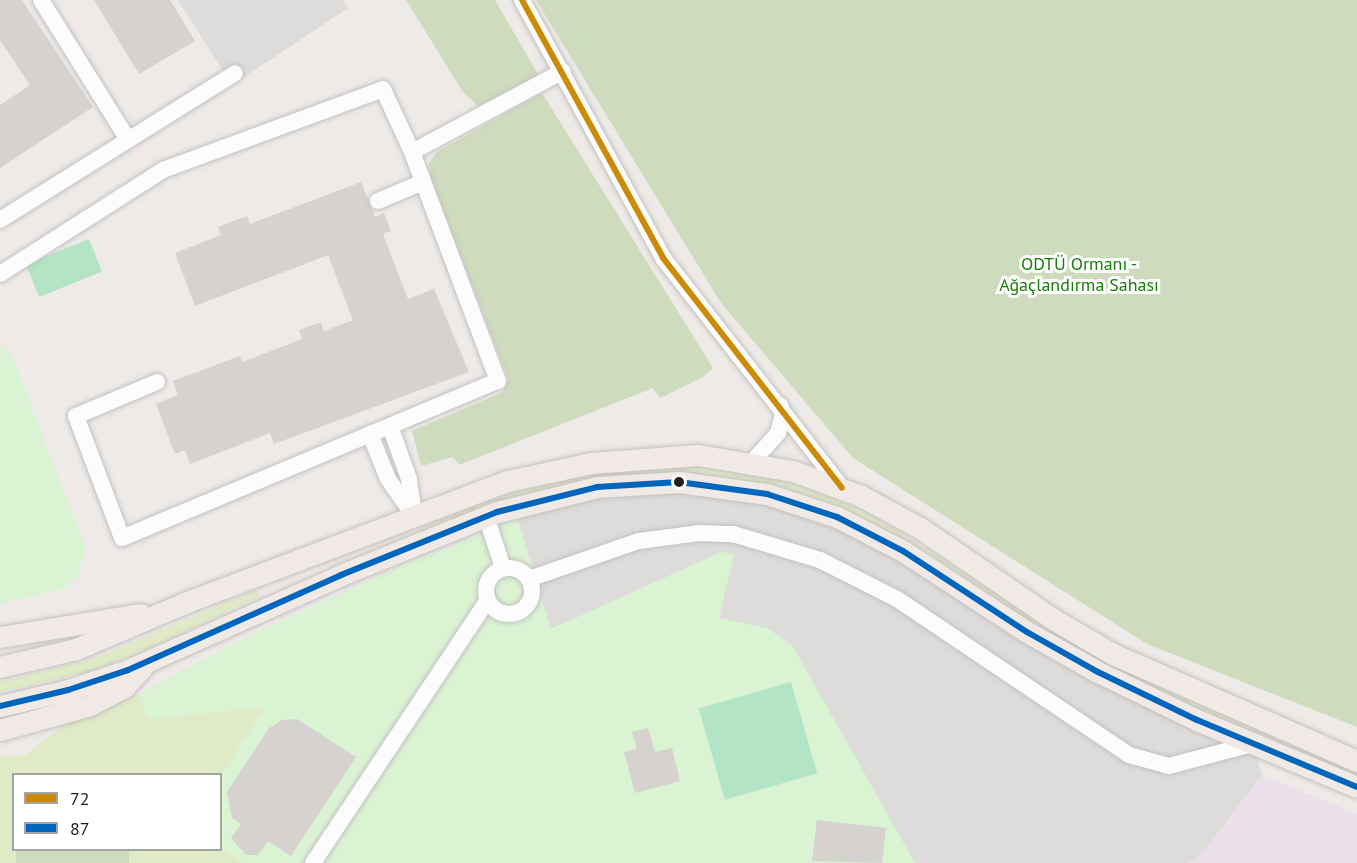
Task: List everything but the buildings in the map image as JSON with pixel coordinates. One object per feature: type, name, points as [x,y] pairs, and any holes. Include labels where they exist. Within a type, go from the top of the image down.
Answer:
[{"type":"main road","points":[[0,667],[76,649],[187,602],[508,481],[591,463],[689,455],[752,462],[842,488],[920,528],[1053,619],[1113,654],[1357,761]]},
{"type":"main road","points":[[0,706],[68,690],[146,663],[424,540],[486,516],[565,492],[650,482],[712,484],[791,500],[876,535],[1067,656],[1162,704],[1357,787]]},
{"type":"main road","points":[[414,516],[424,540]]},
{"type":"main road","points":[[0,637],[65,629],[187,602]]},
{"type":"main road","points":[[0,730],[101,700],[124,687],[146,663]]},
{"type":"street","points":[[41,0],[128,140]]},
{"type":"street","points":[[522,0],[563,71],[663,258],[780,404],[842,488]]},
{"type":"street","points":[[412,152],[563,71]]},
{"type":"street","points":[[0,220],[235,73]]},
{"type":"street","points":[[0,273],[163,170],[383,89],[412,152],[498,381],[122,538],[76,416],[157,382]]},
{"type":"street","points":[[378,201],[423,182]]},
{"type":"street","points":[[752,462],[778,433],[783,414],[780,404]]},
{"type":"street","points":[[390,426],[409,479],[414,516]]},
{"type":"street","points":[[370,435],[388,479],[414,516]]},
{"type":"street","points":[[486,516],[503,568]]},
{"type":"street","points":[[529,579],[639,542],[700,533],[733,534],[809,556],[867,582],[1129,755],[1169,766],[1252,744]]},
{"type":"street","points":[[313,863],[486,607],[486,585],[503,568],[518,569],[529,579],[532,596],[523,610],[509,614],[486,607]]},
{"type":"shaded area","points":[[178,0],[343,0],[348,8],[232,85]]},
{"type":"shaded area","points":[[597,487],[767,494],[958,587],[1252,744],[1262,775],[1201,855],[1188,863],[915,863],[792,645],[767,628],[719,618],[734,554],[721,552],[551,629],[514,507]]},
{"type":"shaded area","points":[[1262,775],[1357,814],[1357,863],[1188,863],[1201,855]]},
{"type":"green space","points":[[406,0],[495,0],[539,76],[478,106],[463,92]]},
{"type":"green space","name":"ODTÜ Ormanı - Ağaçlandırma Sahası","points":[[536,0],[1357,0],[1357,727],[1147,644],[853,458],[721,303]]},
{"type":"green space","points":[[542,93],[713,368],[703,377],[660,398],[653,388],[459,465],[453,457],[421,466],[412,431],[503,392],[508,378],[430,176],[429,163],[437,152]]},
{"type":"green space","points":[[89,239],[102,271],[39,297],[26,264]]},
{"type":"green space","points":[[0,345],[12,357],[85,546],[78,577],[64,589],[0,603]]},
{"type":"green space","points":[[679,463],[771,474],[860,508],[1117,666],[1357,773],[1357,780],[567,484],[429,530],[424,526],[517,489],[560,476]]},
{"type":"green space","points":[[597,487],[1262,775],[1201,855],[1188,863],[243,863],[222,849],[222,774],[266,707],[148,719],[139,694],[237,642],[387,572]]},
{"type":"green space","points":[[256,590],[260,596],[146,650],[91,671],[0,692],[0,682],[98,657]]},
{"type":"green space","points":[[791,682],[817,773],[725,800],[699,708]]},
{"type":"green space","points":[[139,694],[148,719],[266,707],[222,774],[12,773],[12,851],[222,851],[222,849],[243,863],[0,863],[0,756],[25,755],[68,722]]},
{"type":"green space","points":[[16,851],[129,851],[129,863],[16,863]]},
{"type":"transit line","name":"72","points":[[522,0],[663,258],[842,488]]},
{"type":"transit line","name":"87","points":[[0,706],[68,690],[128,670],[341,575],[497,512],[597,487],[679,482],[767,494],[837,517],[903,551],[1027,632],[1098,672],[1197,720],[1357,787]]}]
